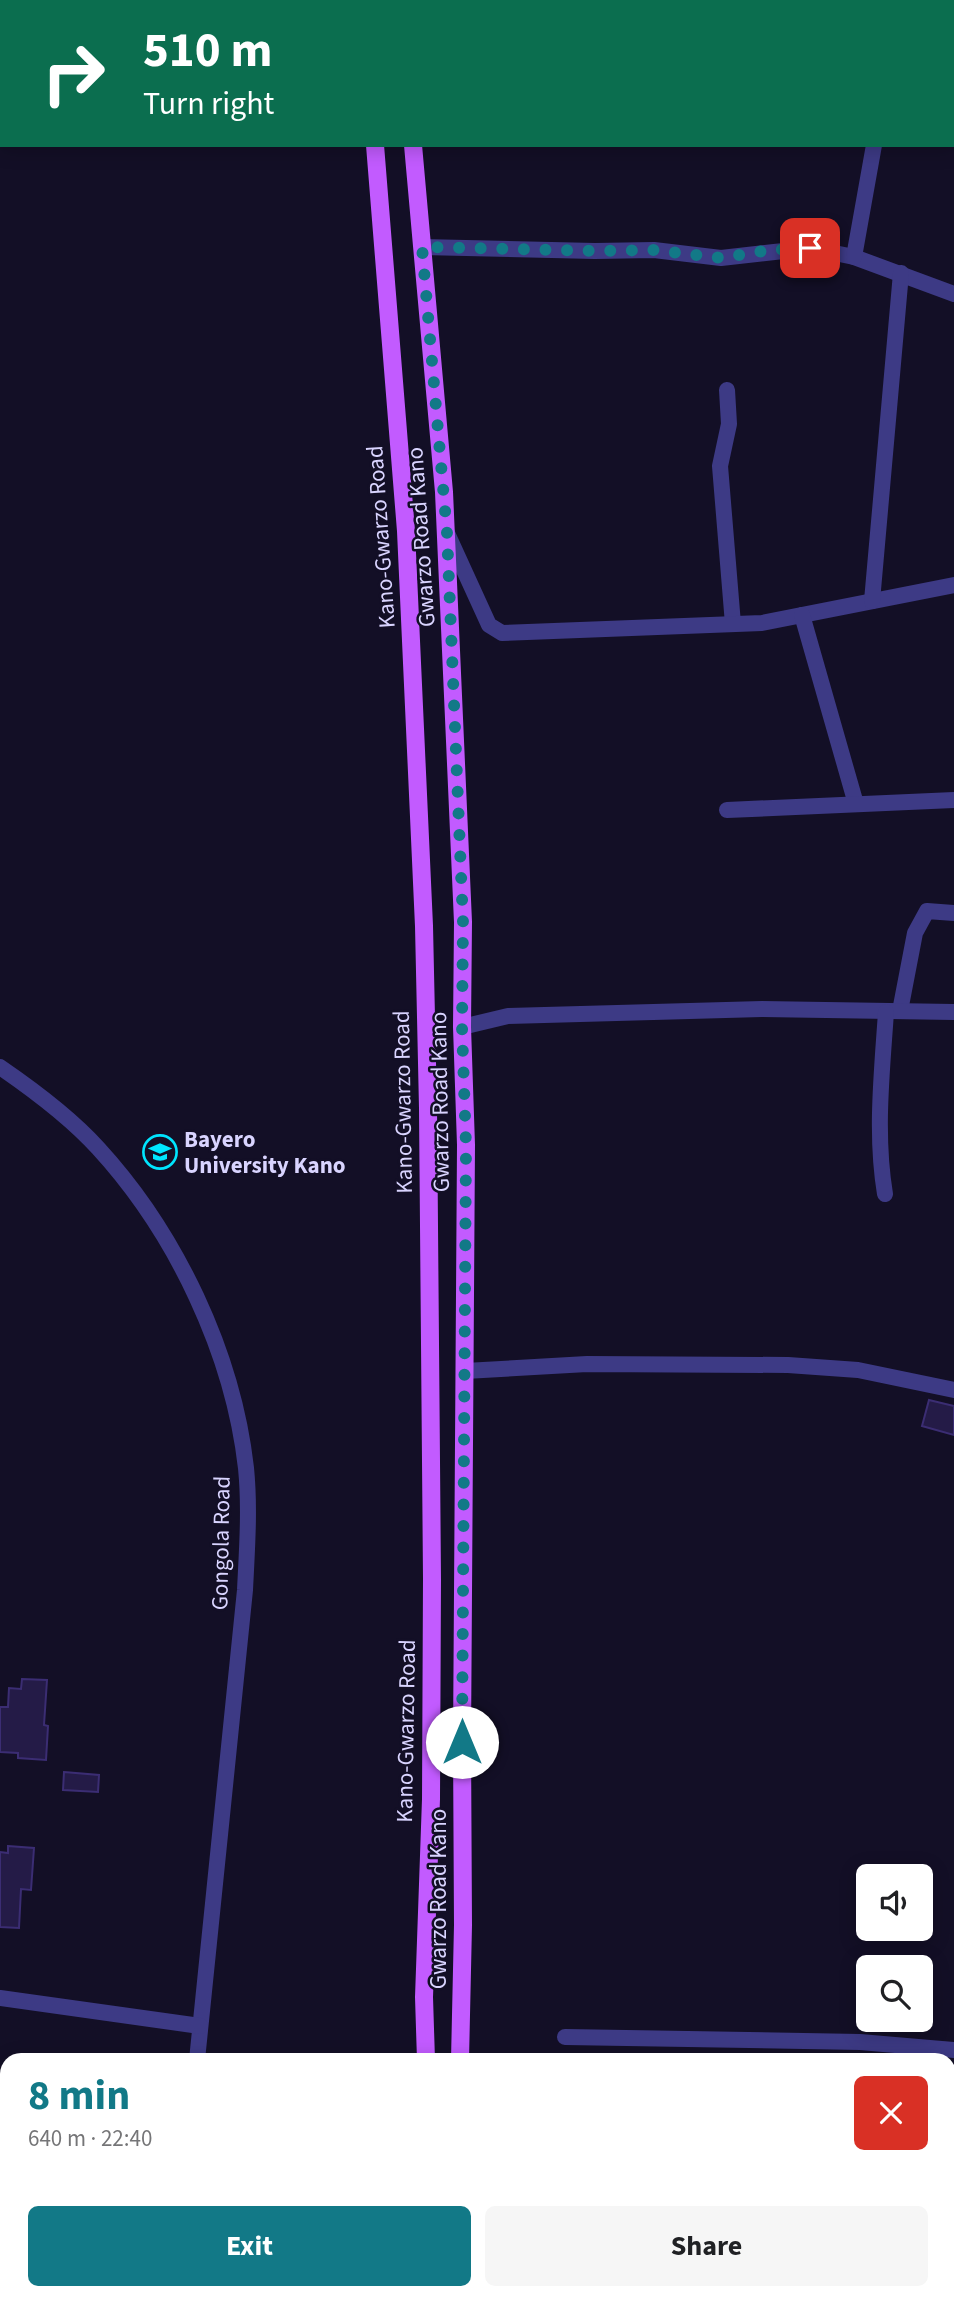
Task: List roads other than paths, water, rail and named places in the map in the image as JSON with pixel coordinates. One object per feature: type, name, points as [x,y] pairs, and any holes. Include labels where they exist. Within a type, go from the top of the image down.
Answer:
[{"type":"main road","name":"Kano-Gwarzo Road","points":[[375,147],[407,531],[425,965],[432,1579],[430,1798],[424,1997],[426,2053]]},
{"type":"main road","name":"Gwarzo Road Kano","points":[[413,147],[447,533],[463,909],[462,1027],[466,1146],[460,2053]]},
{"type":"street","points":[[854,257],[874,147]]},
{"type":"street","points":[[422,247],[654,250],[721,258],[770,250],[810,248],[854,257],[954,294]]},
{"type":"street","points":[[872,601],[901,273]]},
{"type":"street","points":[[727,390],[729,424],[720,466],[733,624]]},
{"type":"street","points":[[447,533],[489,625],[502,633],[762,623],[954,585]]},
{"type":"street","points":[[802,615],[856,804]]},
{"type":"street","points":[[727,810],[954,800]]},
{"type":"street","points":[[885,1194],[881,1146],[881,1090],[893,1012],[920,922],[927,911],[954,913]]},
{"type":"street","points":[[462,1027],[508,1016],[762,1009],[954,1012]]},
{"type":"street","name":"Gongola Road","points":[[0,1067],[46,1100],[98,1148],[147,1210],[178,1258],[200,1306],[238,1418],[246,1469],[248,1521],[245,1590],[198,2053]]},
{"type":"street","points":[[465,1371],[587,1364],[788,1365],[858,1370],[954,1390]]},
{"type":"street","points":[[0,1998],[200,2026]]},
{"type":"street","points":[[565,2037],[860,2042],[954,2050]]},
{"type":"place","name":"Bayero University Kano","points":[[160,1152]]}]
